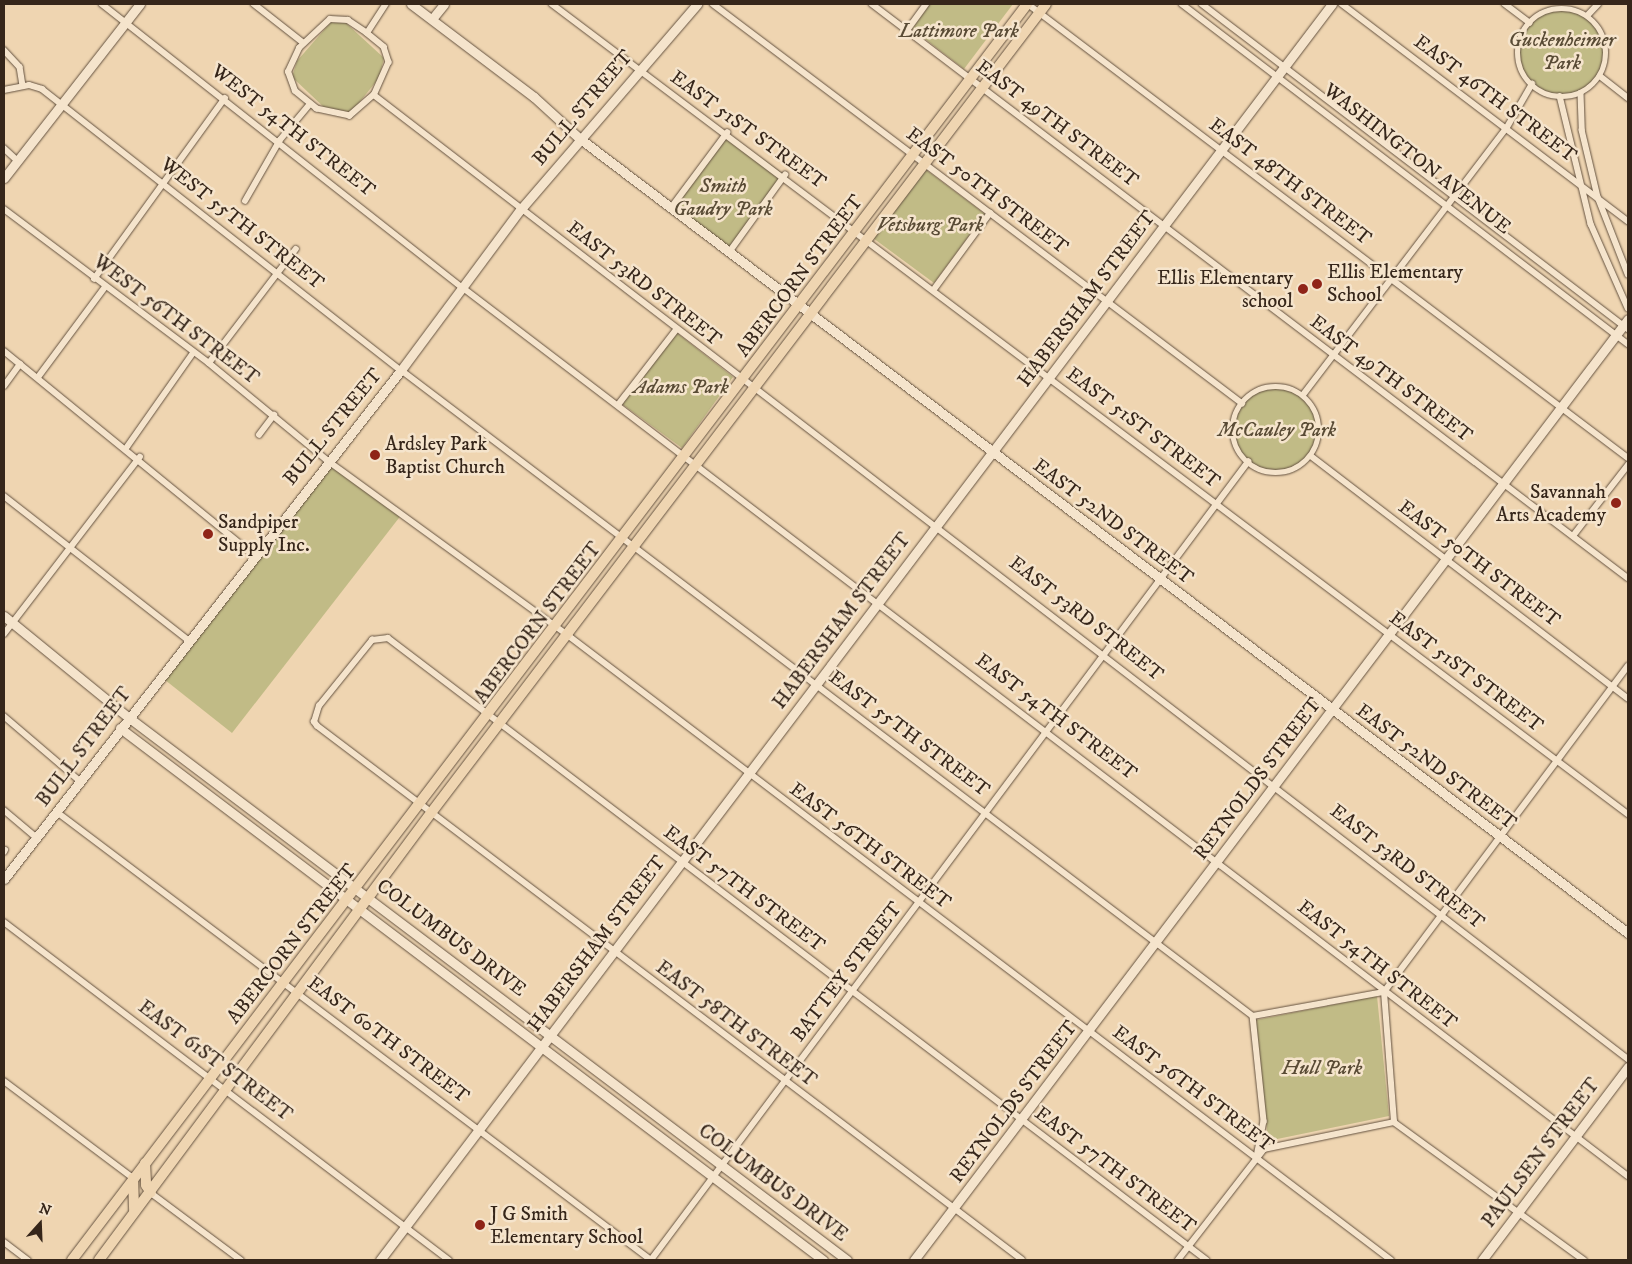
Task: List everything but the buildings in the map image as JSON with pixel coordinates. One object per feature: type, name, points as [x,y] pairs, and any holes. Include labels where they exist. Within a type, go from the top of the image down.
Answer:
[{"type":"main road","name":"ABERCORN STREET","points":[[72,1260],[284,981],[358,890],[419,804],[489,716],[744,382],[912,155],[1028,4]]},
{"type":"main road","name":"ABERCORN STREET","points":[[99,1260],[134,1216],[362,910],[431,813],[638,546],[697,465],[1046,4]]},
{"type":"main road","points":[[145,1163],[146,1185],[151,1192]]},
{"type":"main road","points":[[133,1178],[137,1196],[134,1216]]},
{"type":"street","name":"WEST 54TH STREET","points":[[102,4],[280,140],[462,287]]},
{"type":"street","points":[[4,178],[140,4]]},
{"type":"street","points":[[254,4],[304,43]]},
{"type":"street","points":[[367,33],[386,4]]},
{"type":"street","name":"EAST 52ND STREET","points":[[411,4],[534,97],[579,138],[730,251],[992,453],[1628,933]]},
{"type":"street","points":[[432,19],[444,4]]},
{"type":"street","name":"EAST 51ST STREET","points":[[552,4],[638,69],[785,175],[856,231],[935,288],[1049,377],[1628,814]]},
{"type":"street","name":"BULL STREET","points":[[4,879],[57,812],[187,639],[327,460],[402,370],[520,210],[638,69],[697,4]]},
{"type":"street","name":"EAST 50TH STREET","points":[[714,4],[1242,403]]},
{"type":"street","name":"EAST 49TH STREET","points":[[872,4],[908,29],[1334,356],[1628,578]]},
{"type":"street","points":[[908,29],[926,4]]},
{"type":"street","name":"EAST 48TH STREET","points":[[1028,4],[1628,458]]},
{"type":"street","name":"WASHINGTON AVENUE","points":[[1182,4],[1279,74],[1450,204],[1628,344]]},
{"type":"street","name":"WASHINGTON AVENUE","points":[[1202,4],[1286,65],[1627,324]]},
{"type":"street","name":"HABERSHAM STREET","points":[[380,1260],[1332,4]]},
{"type":"street","name":"EAST 46TH STREET","points":[[1342,4],[1628,221]]},
{"type":"street","points":[[1505,4],[1530,23]]},
{"type":"street","points":[[1587,16],[1598,4]]},
{"type":"street","points":[[1569,6],[1587,16],[1604,37],[1606,50],[1600,76],[1581,93],[1560,96],[1532,84],[1522,68],[1518,49],[1530,23],[1554,7],[1569,6]]},
{"type":"street","points":[[330,19],[348,20],[367,33],[384,47],[389,62],[374,95],[355,114],[343,117],[325,114],[295,91],[288,72],[304,43],[330,19]]},
{"type":"street","points":[[4,50],[20,67],[22,85],[4,90]]},
{"type":"street","points":[[1600,76],[1628,98]]},
{"type":"street","points":[[1303,395],[1394,280],[1506,129],[1532,84]]},
{"type":"street","name":"WEST 55TH STREET","points":[[22,85],[42,89],[402,370]]},
{"type":"street","points":[[1581,93],[1582,130],[1598,197],[1628,274]]},
{"type":"street","name":"EAST 53RD STREET","points":[[374,95],[676,330],[937,525],[1276,785],[1628,1059]]},
{"type":"street","points":[[1560,96],[1579,183],[1591,224],[1628,308]]},
{"type":"street","points":[[94,279],[226,98]]},
{"type":"street","points":[[245,201],[280,140],[310,104]]},
{"type":"street","points":[[671,208],[727,133]]},
{"type":"street","points":[[4,148],[17,160]]},
{"type":"street","points":[[730,251],[785,175]]},
{"type":"street","name":"WEST 56TH STREET","points":[[4,209],[193,354],[209,363],[327,460]]},
{"type":"street","points":[[935,288],[990,213]]},
{"type":"street","points":[[209,363],[296,249]]},
{"type":"street","points":[[39,376],[105,287]]},
{"type":"street","name":"EAST 54TH STREET","points":[[462,287],[879,602],[1218,861],[1384,992],[1575,1138],[1628,1176]]},
{"type":"street","name":"REYNOLDS STREET","points":[[914,1260],[1023,1120],[1561,406],[1627,324]]},
{"type":"street","points":[[618,405],[676,330]]},
{"type":"street","points":[[4,351],[39,376],[127,447],[254,554]]},
{"type":"street","points":[[127,447],[193,354]]},
{"type":"street","points":[[4,386],[20,364]]},
{"type":"street","name":"EAST 55TH STREET","points":[[402,370],[638,546],[816,684],[1158,941],[1253,1016]]},
{"type":"street","points":[[1272,387],[1303,395],[1319,422],[1311,456],[1301,465],[1279,473],[1248,462],[1233,433],[1242,403],[1272,387]]},
{"type":"street","points":[[259,435],[273,415]]},
{"type":"street","name":"EAST 50TH STREET","points":[[1311,456],[1628,698]]},
{"type":"street","points":[[4,634],[69,546],[140,458]]},
{"type":"street","name":"EAST 56TH STREET","points":[[327,460],[569,636],[748,774],[1391,1260]]},
{"type":"street","name":"BATTEY STREET","points":[[651,1260],[1248,462]]},
{"type":"street","points":[[1573,536],[1628,465]]},
{"type":"street","points":[[4,496],[187,639]]},
{"type":"street","name":"COLUMBUS DRIVE","points":[[4,616],[128,717],[721,1167],[847,1260]]},
{"type":"street","name":"EAST 57TH STREET","points":[[419,804],[314,722],[319,706],[358,655],[372,640],[388,638],[1206,1260]]},
{"type":"street","points":[[1394,1122],[1384,992],[1628,666]]},
{"type":"street","points":[[4,716],[80,781]]},
{"type":"street","name":"COLUMBUS DRIVE","points":[[120,728],[823,1260]]},
{"type":"street","name":"EAST 58TH STREET","points":[[419,804],[1022,1260]]},
{"type":"street","points":[[4,810],[36,837]]},
{"type":"street","name":"EAST 60TH STREET","points":[[57,812],[284,981],[651,1260]]},
{"type":"street","name":"EAST 61ST STREET","points":[[4,922],[227,1091],[407,1224],[449,1260]]},
{"type":"street","points":[[1256,1157],[1264,1138],[1264,1122],[1253,1016],[1384,992]]},
{"type":"street","name":"PAULSEN STREET","points":[[1482,1260],[1628,1067]]},
{"type":"street","points":[[4,1081],[133,1178]]},
{"type":"street","points":[[1178,1260],[1256,1157],[1270,1146],[1394,1122],[1584,1260]]},
{"type":"street","points":[[151,1192],[240,1260]]},
{"type":"street","points":[[4,1242],[28,1260]]},
{"type":"green space","name":"Lattimore Park","points":[[930,4],[1013,4],[964,69],[912,29]]},
{"type":"green space","name":"Guckenheimer Park","points":[[1562,9],[1579,13],[1593,22],[1602,36],[1606,53],[1602,70],[1593,84],[1579,93],[1562,97],[1545,93],[1531,84],[1522,70],[1518,53],[1522,36],[1531,22],[1545,13]]},
{"type":"green space","points":[[331,22],[346,23],[384,58],[379,78],[350,114],[328,111],[292,77],[297,61]]},
{"type":"green space","name":"Smith Gaudry Park","points":[[727,133],[785,175],[730,251],[671,208]]},
{"type":"green space","name":"Vetsburg Park","points":[[925,169],[985,214],[934,283],[873,238]]},
{"type":"green space","name":"Adams Park","points":[[677,333],[733,377],[682,448],[622,404]]},
{"type":"green space","name":"McCauley Park","points":[[1276,387],[1293,390],[1307,399],[1316,413],[1319,430],[1316,447],[1307,461],[1293,470],[1276,473],[1259,470],[1245,461],[1236,447],[1233,430],[1236,413],[1245,399],[1259,390]]},
{"type":"green space","points":[[327,460],[402,514],[232,733],[160,676]]},
{"type":"green space","name":"Hull Park","points":[[1377,996],[1389,1116],[1268,1141],[1256,1020]]},
{"type":"place","name":"Ellis Elementary School","points":[[1317,284]]},
{"type":"place","name":"Ellis Elementary school","points":[[1303,289]]},
{"type":"place","name":"Ardsley Park Baptist Church","points":[[375,455]]},
{"type":"place","name":"Savannah Arts Academy","points":[[1616,503]]},
{"type":"place","name":"Sandpiper Supply Inc.","points":[[208,534]]},
{"type":"place","name":"J G Smith Elementary School","points":[[480,1225]]}]
